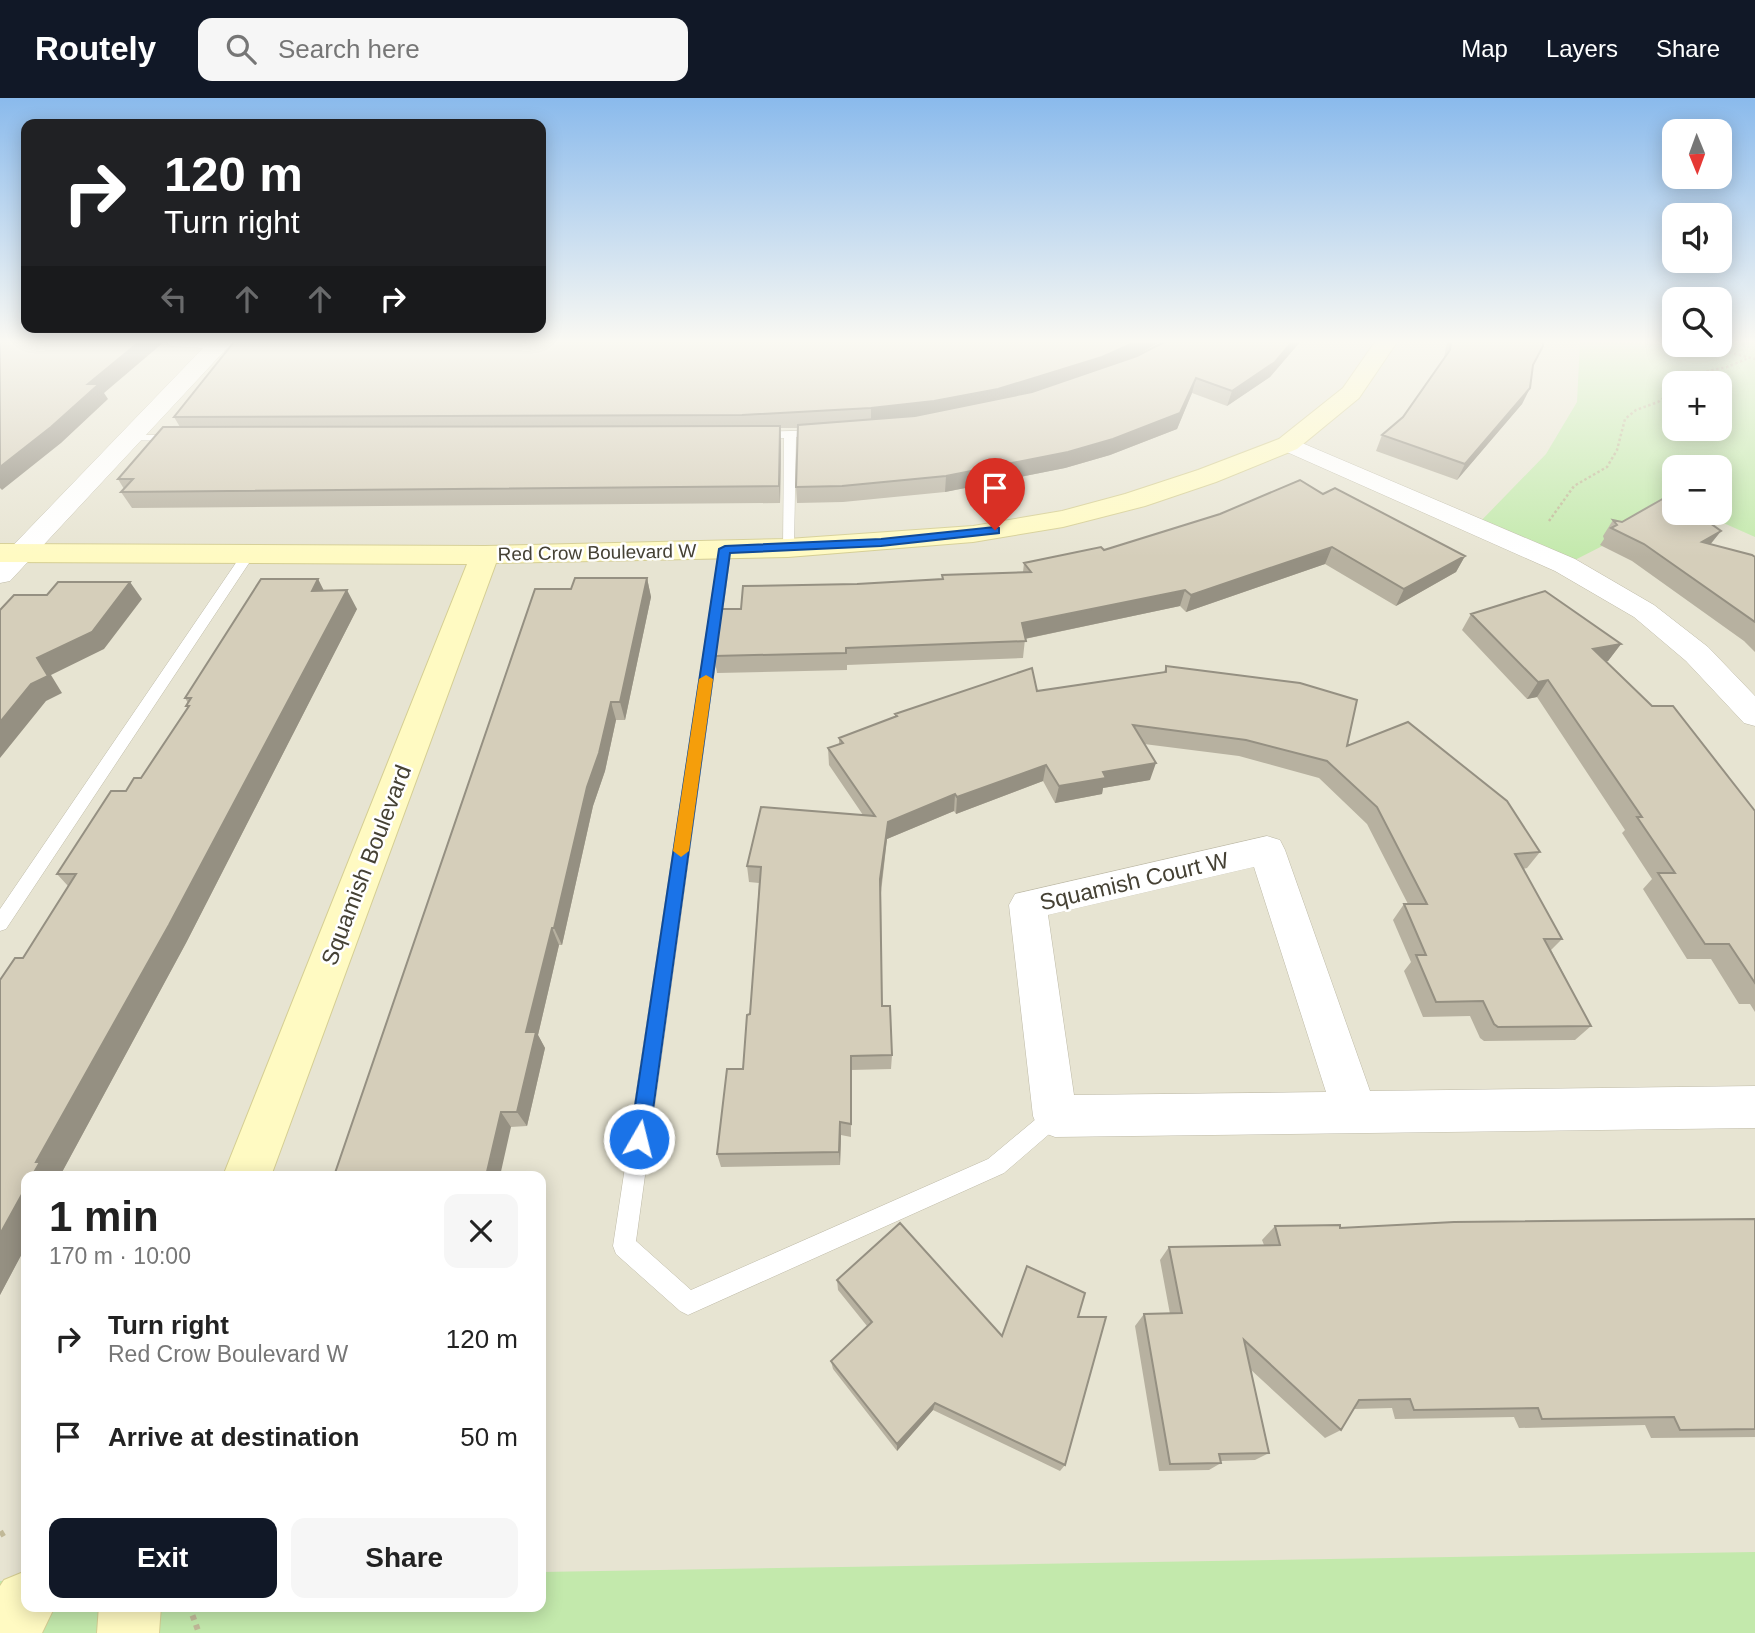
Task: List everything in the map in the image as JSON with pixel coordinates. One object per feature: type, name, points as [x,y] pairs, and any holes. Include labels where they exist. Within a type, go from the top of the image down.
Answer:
[{"type":"street","points":[[0,575],[10,554],[152,414]]},
{"type":"street","name":"Red Crow Boulevard W","points":[[10,554],[485,555],[788,548],[973,534],[1063,519],[1159,492],[1288,444],[1326,414]]},
{"type":"street","points":[[1288,444],[1565,565],[1644,611],[1696,654],[1755,715]]},
{"type":"street","name":"Squamish Boulevard","points":[[249,1171],[485,555]]},
{"type":"street","name":"Squamish Court W","points":[[1055,1116],[1028,905],[1267,850],[1354,1110]]},
{"type":"street","points":[[1055,1116],[1354,1110],[1755,1107]]},
{"type":"street","points":[[4,1633],[21,1609]]},
{"type":"street","points":[[128,1633],[130,1612]]},
{"type":"lane","points":[[749,435],[829,432]]},
{"type":"lane","points":[[788,548],[790,435]]},
{"type":"lane","points":[[129,438],[184,438]]},
{"type":"lane","points":[[725,549],[624,1246],[688,1303],[996,1166],[1055,1116]]},
{"type":"lane","points":[[0,924],[249,554]]},
{"type":"path","points":[[1520,545],[1551,520],[1574,486],[1607,467],[1617,450],[1625,419],[1632,414]]},
{"type":"path","points":[[191,1612],[199,1633]]},
{"type":"shaded area","points":[[0,414],[1662,414],[1662,441],[1732,441],[1732,414],[1755,414],[1755,1633],[0,1633]]},
{"type":"green space","points":[[1570,414],[1662,414],[1662,441],[1732,441],[1732,414],[1755,414],[1755,537],[1728,525],[1732,525],[1732,455],[1662,455],[1662,516],[1565,565],[1476,526],[1546,454]]},
{"type":"green space","points":[[1755,1552],[1755,1633],[0,1633],[0,1581],[21,1580],[21,1612],[546,1612],[546,1572]]},
{"type":"building","points":[[0,414],[66,414],[51,427],[0,467]]},
{"type":"building","points":[[177,414],[767,414],[742,415],[174,417]]},
{"type":"building","points":[[927,414],[1178,414],[1113,439],[1068,452],[946,476],[842,486],[796,487],[798,425]]},
{"type":"building","points":[[1405,414],[1508,414],[1465,464],[1382,435]]},
{"type":"building","points":[[780,426],[779,486],[121,492],[133,479],[118,479],[163,427]]},
{"type":"building","points":[[1300,480],[1323,494],[1335,488],[1465,556],[1404,589],[1332,547],[1191,595],[1185,590],[1022,623],[1026,641],[846,648],[846,653],[714,656],[721,609],[741,609],[743,586],[857,584],[943,579],[942,575],[1031,572],[1024,563],[1101,547],[1104,550],[1220,514]]},
{"type":"building","points":[[1662,499],[1662,525],[1713,525],[1721,531],[1702,542],[1755,557],[1755,622],[1644,544],[1611,528],[1617,525],[1613,520],[1622,522]]},
{"type":"building","points":[[575,578],[647,578],[620,702],[611,702],[526,1032],[536,1032],[517,1112],[501,1112],[487,1171],[336,1171],[535,589],[571,589]]},
{"type":"building","points":[[261,579],[318,579],[312,591],[347,590],[169,925],[36,1162],[40,1162],[35,1171],[21,1171],[21,1196],[0,1234],[0,980],[15,958],[23,958],[76,874],[57,874],[111,791],[126,791],[134,778],[141,778],[189,706],[186,706],[191,698],[185,698]]},
{"type":"building","points":[[58,582],[130,582],[92,632],[37,658],[48,676],[31,684],[0,722],[0,610],[14,595],[47,595]]},
{"type":"building","points":[[1545,591],[1621,644],[1593,649],[1652,706],[1673,706],[1755,811],[1755,983],[1729,944],[1705,944],[1658,873],[1675,873],[1637,817],[1642,817],[1548,680],[1538,682],[1471,614]]},
{"type":"building","points":[[1166,666],[1300,683],[1357,700],[1347,746],[1408,722],[1507,801],[1540,852],[1515,854],[1562,939],[1544,939],[1591,1026],[1498,1027],[1483,1001],[1436,1002],[1416,955],[1426,955],[1404,904],[1427,904],[1377,807],[1327,761],[1246,740],[1133,725],[1156,763],[1103,772],[1106,778],[1059,786],[1046,765],[957,797],[955,794],[888,822],[880,879],[882,1006],[890,1006],[892,1055],[851,1056],[851,1124],[840,1122],[839,1152],[717,1154],[727,1069],[743,1069],[747,1015],[750,1014],[761,867],[747,866],[761,807],[875,816],[828,748],[843,743],[839,738],[897,716],[895,714],[1032,668],[1037,691],[1166,672]]},
{"type":"building","points":[[1755,1219],[1755,1429],[1680,1430],[1674,1417],[1542,1419],[1538,1408],[1414,1410],[1410,1399],[1359,1400],[1341,1430],[1244,1340],[1269,1453],[1219,1454],[1221,1463],[1170,1464],[1144,1314],[1182,1313],[1169,1247],[1280,1245],[1275,1226],[1340,1225],[1340,1228],[1454,1222]]},
{"type":"building","points":[[900,1223],[1002,1336],[1027,1266],[1085,1293],[1078,1317],[1106,1317],[1065,1465],[935,1403],[897,1444],[831,1361],[872,1322],[837,1280]]},
{"type":"slow traffic","points":[[681,851],[706,679]]},
{"type":"route","points":[[639,1139],[725,549],[881,542],[995,530]]}]
